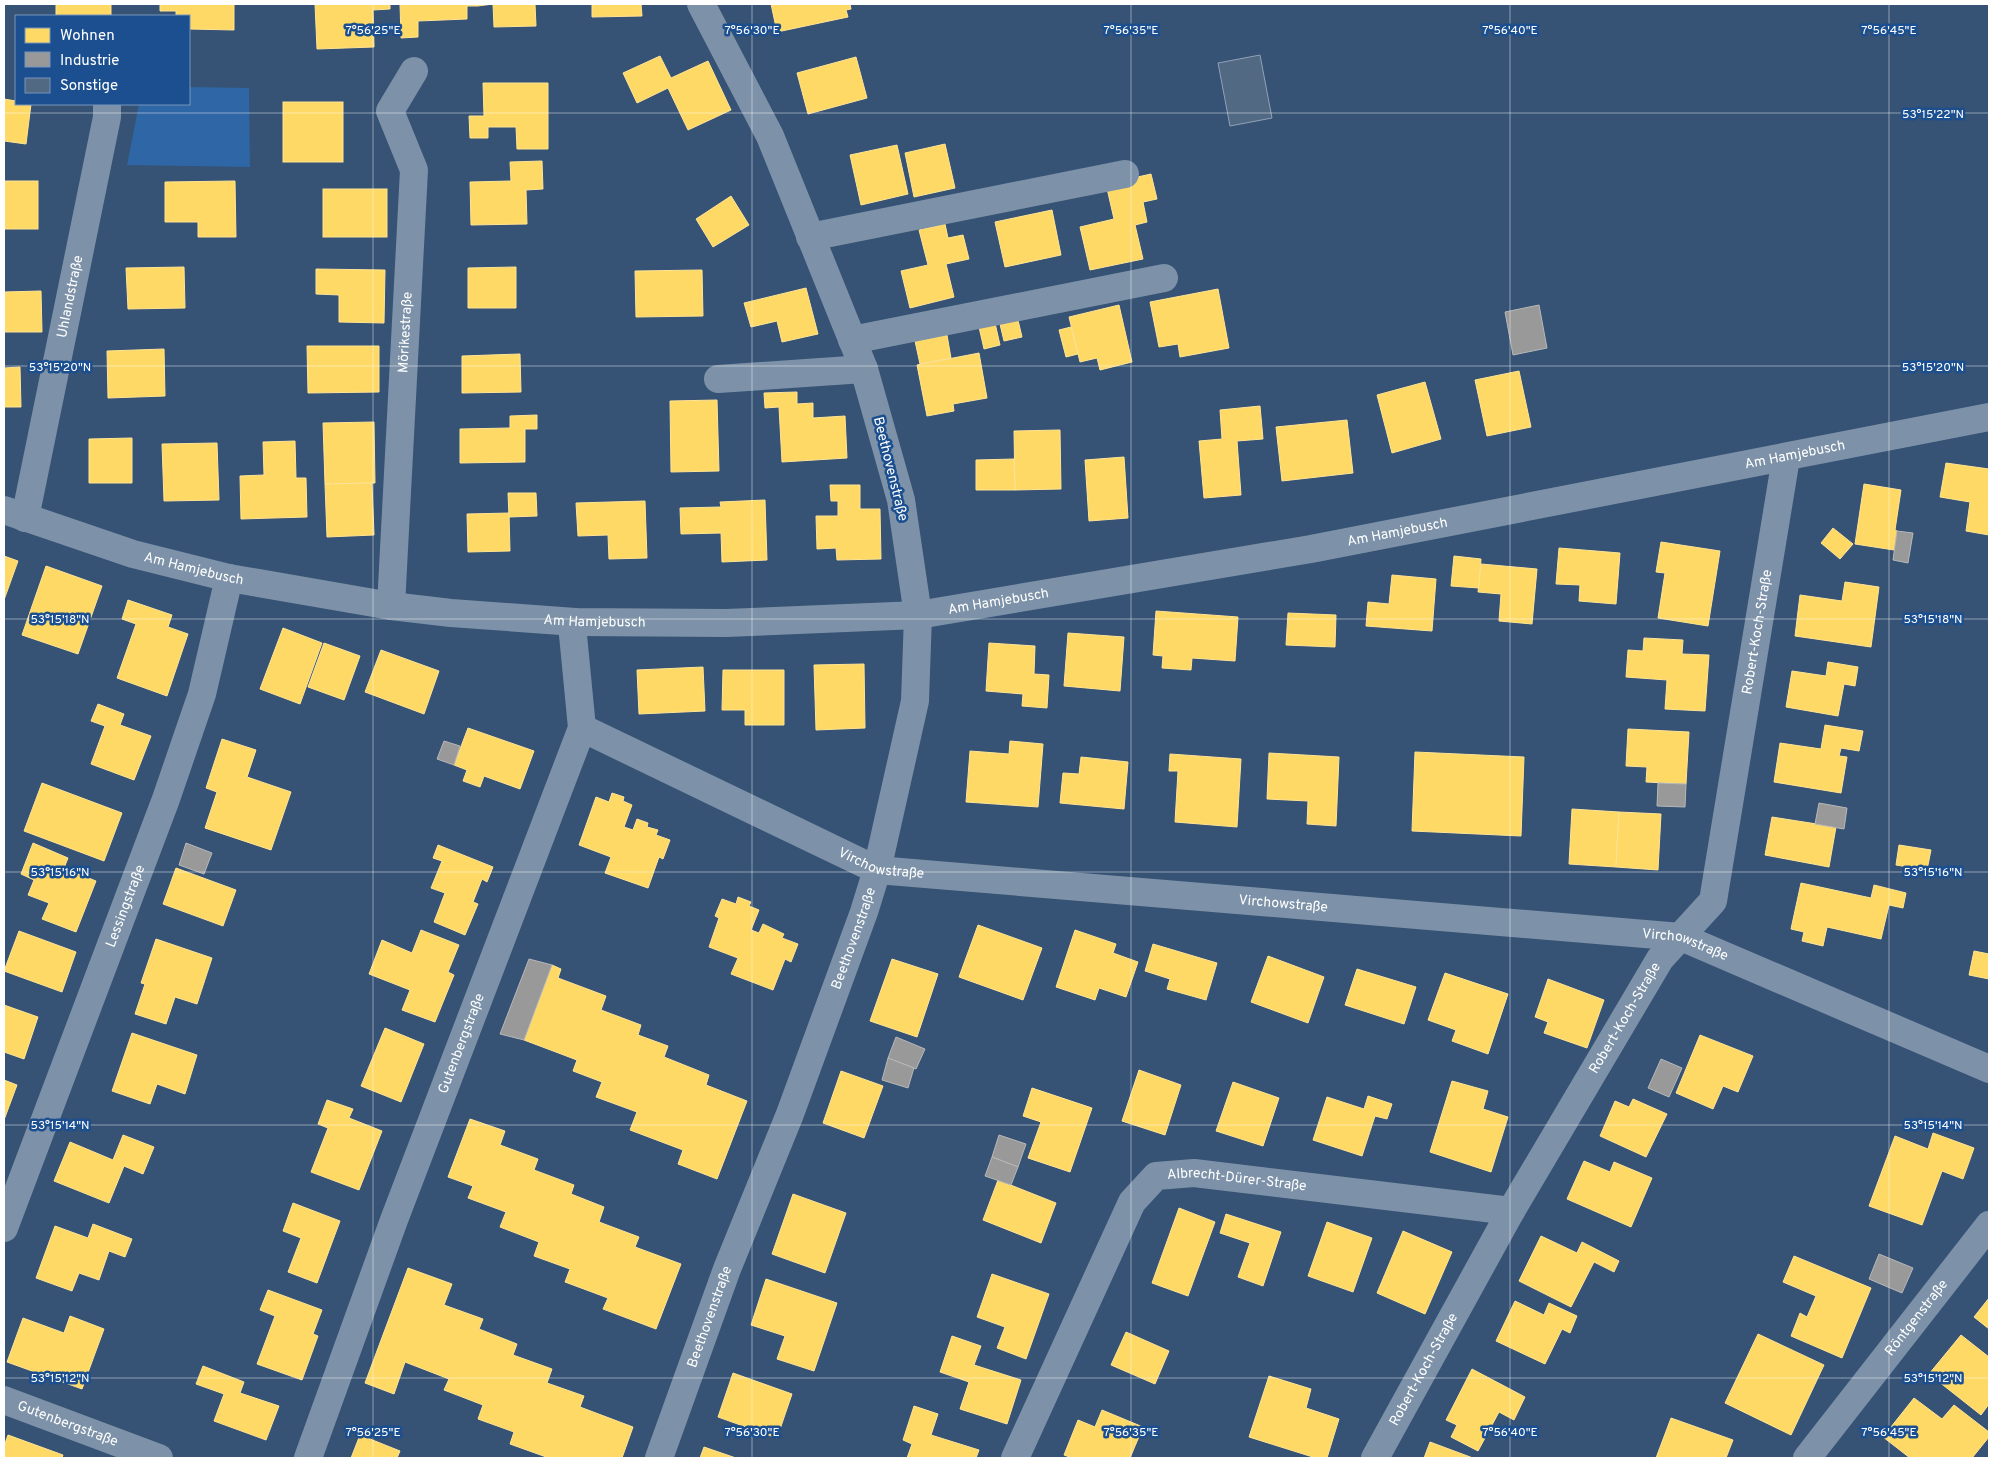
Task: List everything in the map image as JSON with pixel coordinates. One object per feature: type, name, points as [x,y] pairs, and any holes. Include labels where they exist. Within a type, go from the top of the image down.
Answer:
[{"type":"street","name":"Beethovenstraße","points":[[659,1458],[727,1269],[790,1114],[864,912],[877,870],[915,701],[918,615],[901,500],[864,369],[770,136],[701,4]]},
{"type":"street","name":"Mörikestraße","points":[[391,606],[414,170],[390,111],[414,71]]},
{"type":"street","name":"Uhlandstraße","points":[[14,514],[107,117],[107,105]]},
{"type":"street","points":[[810,237],[1125,174]]},
{"type":"street","points":[[852,340],[1164,278]]},
{"type":"street","points":[[718,379],[864,369]]},
{"type":"street","name":"Am Hamjebusch","points":[[14,514],[133,554],[229,578],[391,606],[451,613],[575,622],[734,623],[918,615],[1311,550],[1989,417]]},
{"type":"street","name":"Robert-Koch-Straße","points":[[1375,1458],[1511,1211],[1660,960],[1713,901],[1786,458]]},
{"type":"street","name":"Lessingstraße","points":[[4,1228],[166,799],[202,694],[229,578]]},
{"type":"street","name":"Gutenbergstraße","points":[[308,1458],[394,1220],[582,728],[573,636],[575,622]]},
{"type":"street","name":"Virchowstraße","points":[[582,728],[877,870],[1681,937],[1989,1069]]},
{"type":"street","name":"Albrecht-Dürer-Straße","points":[[1015,1458],[1132,1202],[1156,1176],[1194,1173],[1511,1211]]},
{"type":"street","name":"Röntgenstraße","points":[[1807,1458],[1989,1225]]},
{"type":"street","name":"Gutenbergstraße","points":[[4,1400],[159,1458]]},
{"type":"shaded area","points":[[190,87],[249,88],[250,167],[127,165],[139,105],[190,105]]},
{"type":"building: Wohnen","points":[[56,4],[111,4],[111,15],[56,15]]},
{"type":"building: Wohnen","points":[[160,4],[234,4],[234,30],[190,29],[190,15],[176,15],[176,11],[160,11]]},
{"type":"building: Wohnen","points":[[315,4],[390,4],[390,9],[373,10],[374,47],[317,49]]},
{"type":"building: Wohnen","points":[[400,4],[478,4],[478,6],[467,6],[467,19],[418,21],[418,37],[401,38]]},
{"type":"building: Wohnen","points":[[493,4],[535,4],[536,26],[494,27]]},
{"type":"building: Wohnen","points":[[592,4],[641,4],[642,16],[592,17]]},
{"type":"building: Wohnen","points":[[771,4],[850,4],[851,9],[846,10],[848,17],[777,32]]},
{"type":"building: Wohnen","points":[[660,56],[671,78],[708,61],[731,110],[688,130],[668,88],[637,103],[623,73]]},
{"type":"building: Wohnen","points":[[856,57],[867,98],[808,114],[797,73]]},
{"type":"building: Wohnen","points":[[483,83],[548,83],[548,149],[517,149],[516,127],[488,127],[488,138],[470,138],[469,116],[484,116]]},
{"type":"building: Wohnen","points":[[4,99],[15,101],[15,105],[31,105],[26,144],[4,141]]},
{"type":"building: Wohnen","points":[[283,102],[343,102],[343,162],[283,162]]},
{"type":"building: Wohnen","points":[[945,144],[955,188],[914,197],[905,153]]},
{"type":"building: Wohnen","points":[[897,145],[908,194],[861,205],[850,155]]},
{"type":"building: Wohnen","points":[[542,161],[543,189],[526,190],[527,224],[471,225],[470,182],[511,181],[510,162]]},
{"type":"building: Wohnen","points":[[1151,174],[1157,199],[1143,202],[1147,222],[1135,225],[1143,259],[1090,270],[1080,227],[1114,219],[1106,184]]},
{"type":"building: Wohnen","points":[[4,181],[38,181],[38,229],[4,229]]},
{"type":"building: Wohnen","points":[[235,181],[236,237],[198,237],[198,222],[165,222],[165,182]]},
{"type":"building: Wohnen","points":[[323,189],[387,189],[387,237],[323,237]]},
{"type":"building: Wohnen","points":[[731,196],[749,225],[713,247],[696,219]]},
{"type":"building: Wohnen","points":[[1052,210],[1061,255],[1005,267],[995,222]]},
{"type":"building: Wohnen","points":[[945,224],[948,238],[963,235],[969,259],[946,264],[954,297],[910,308],[901,271],[928,265],[919,230]]},
{"type":"building: Wohnen","points":[[184,267],[185,308],[128,309],[126,268]]},
{"type":"building: Wohnen","points":[[516,267],[516,308],[468,308],[468,268]]},
{"type":"building: Wohnen","points":[[316,269],[385,270],[384,323],[339,322],[339,295],[316,294]]},
{"type":"building: Wohnen","points":[[702,270],[703,316],[636,317],[635,271]]},
{"type":"building: Wohnen","points":[[806,288],[818,334],[782,342],[777,321],[751,327],[744,303]]},
{"type":"building: Wohnen","points":[[1218,289],[1229,348],[1180,357],[1178,344],[1159,347],[1150,302]]},
{"type":"building: Wohnen","points":[[41,291],[42,332],[4,332],[4,292]]},
{"type":"building: Wohnen","points":[[1119,305],[1132,362],[1100,370],[1097,358],[1080,362],[1069,317]]},
{"type":"building: Wohnen","points":[[1017,316],[1022,337],[1004,341],[999,320]]},
{"type":"building: Wohnen","points":[[995,323],[1000,345],[984,349],[979,327]]},
{"type":"building: Wohnen","points":[[1071,327],[1078,354],[1066,357],[1059,330]]},
{"type":"building: Wohnen","points":[[947,335],[951,358],[920,364],[915,341]]},
{"type":"building: Wohnen","points":[[307,346],[379,346],[379,392],[308,393]]},
{"type":"building: Wohnen","points":[[164,349],[165,396],[108,398],[107,351]]},
{"type":"building: Wohnen","points":[[979,353],[987,398],[953,404],[954,411],[927,416],[917,365]]},
{"type":"building: Wohnen","points":[[520,354],[521,392],[462,393],[462,356]]},
{"type":"building: Wohnen","points":[[20,367],[21,407],[4,407],[4,368]]},
{"type":"building: Wohnen","points":[[1519,371],[1531,427],[1487,436],[1475,380]]},
{"type":"building: Wohnen","points":[[1425,382],[1441,439],[1392,453],[1377,395]]},
{"type":"building: Wohnen","points":[[797,392],[797,404],[813,403],[813,418],[845,416],[847,458],[782,462],[779,407],[765,408],[764,393]]},
{"type":"building: Wohnen","points":[[717,400],[719,471],[671,472],[670,401]]},
{"type":"building: Wohnen","points":[[1260,406],[1263,439],[1237,441],[1241,495],[1204,498],[1199,441],[1222,439],[1220,410]]},
{"type":"building: Wohnen","points":[[537,415],[537,429],[525,429],[525,462],[460,463],[460,429],[510,428],[510,416]]},
{"type":"building: Wohnen","points":[[1347,420],[1353,473],[1282,481],[1276,427]]},
{"type":"building: Wohnen","points":[[374,422],[375,483],[325,484],[323,423]]},
{"type":"building: Wohnen","points":[[1060,430],[1061,489],[1015,490],[1014,431]]},
{"type":"building: Wohnen","points":[[132,438],[132,483],[89,483],[89,439]]},
{"type":"building: Wohnen","points":[[295,441],[296,478],[306,478],[307,517],[241,519],[240,476],[264,475],[263,442]]},
{"type":"building: Wohnen","points":[[217,443],[219,500],[164,501],[162,444]]},
{"type":"building: Wohnen","points":[[1124,457],[1128,518],[1089,521],[1085,460]]},
{"type":"building: Wohnen","points":[[1014,459],[1015,490],[976,490],[976,460]]},
{"type":"building: Wohnen","points":[[1946,463],[1989,469],[1989,535],[1966,531],[1970,502],[1940,497]]},
{"type":"building: Wohnen","points":[[372,483],[374,535],[327,537],[325,484]]},
{"type":"building: Wohnen","points":[[1864,484],[1901,490],[1894,550],[1855,544]]},
{"type":"building: Wohnen","points":[[830,485],[860,485],[860,509],[880,509],[881,559],[837,560],[836,548],[817,549],[816,516],[838,516],[838,501],[831,501]]},
{"type":"building: Wohnen","points":[[508,493],[536,493],[537,516],[509,517]]},
{"type":"building: Wohnen","points":[[765,500],[767,560],[722,562],[721,533],[681,534],[680,508],[721,507],[720,502]]},
{"type":"building: Wohnen","points":[[645,501],[647,558],[609,559],[608,535],[578,536],[576,503]]},
{"type":"building: Wohnen","points":[[509,513],[510,551],[468,552],[467,514]]},
{"type":"building: Wohnen","points":[[1833,528],[1853,544],[1840,559],[1821,543]]},
{"type":"building: Wohnen","points":[[1661,542],[1720,551],[1708,626],[1658,618],[1665,573],[1656,572]]},
{"type":"building: Wohnen","points":[[1559,548],[1620,553],[1616,604],[1579,601],[1580,585],[1556,584]]},
{"type":"building: Wohnen","points":[[4,556],[18,561],[4,600]]},
{"type":"building: Wohnen","points":[[1454,556],[1481,559],[1479,588],[1451,586]]},
{"type":"building: Wohnen","points":[[1481,564],[1537,569],[1532,624],[1499,621],[1501,594],[1478,592]]},
{"type":"building: Wohnen","points":[[46,566],[102,586],[78,654],[22,635]]},
{"type":"building: Wohnen","points":[[1392,575],[1436,579],[1432,631],[1366,626],[1368,602],[1389,604]]},
{"type":"building: Wohnen","points":[[1845,582],[1879,587],[1871,647],[1795,636],[1800,595],[1842,601]]},
{"type":"building: Wohnen","points":[[128,600],[172,615],[168,627],[188,634],[167,696],[117,678],[136,624],[122,619]]},
{"type":"building: Wohnen","points":[[1156,611],[1238,617],[1235,661],[1192,658],[1191,670],[1162,668],[1163,656],[1153,655]]},
{"type":"building: Wohnen","points":[[1288,613],[1336,615],[1335,647],[1286,645]]},
{"type":"building: Wohnen","points":[[283,628],[322,643],[300,704],[260,689]]},
{"type":"building: Wohnen","points":[[1068,633],[1124,637],[1120,691],[1064,686]]},
{"type":"building: Wohnen","points":[[1644,638],[1683,640],[1682,654],[1709,655],[1705,711],[1665,709],[1667,680],[1626,677],[1628,650],[1643,651]]},
{"type":"building: Wohnen","points":[[324,643],[360,656],[344,700],[308,687]]},
{"type":"building: Wohnen","points":[[989,643],[1035,646],[1034,674],[1049,675],[1047,708],[1022,706],[1023,694],[986,691]]},
{"type":"building: Wohnen","points":[[381,650],[439,671],[424,714],[365,692]]},
{"type":"building: Wohnen","points":[[1828,662],[1858,667],[1855,686],[1844,684],[1838,716],[1786,707],[1792,671],[1826,676]]},
{"type":"building: Wohnen","points":[[864,664],[865,728],[816,730],[814,665]]},
{"type":"building: Wohnen","points":[[703,667],[705,711],[639,714],[637,670]]},
{"type":"building: Wohnen","points":[[723,670],[784,670],[784,725],[745,725],[745,710],[722,710]]},
{"type":"building: Wohnen","points":[[98,704],[124,714],[120,725],[151,736],[134,780],[91,764],[105,726],[91,721]]},
{"type":"building: Wohnen","points":[[1825,725],[1863,731],[1859,751],[1841,748],[1839,756],[1847,757],[1841,793],[1774,782],[1780,743],[1821,749]]},
{"type":"building: Wohnen","points":[[468,728],[534,751],[520,789],[484,776],[480,787],[463,781],[467,770],[454,765]]},
{"type":"building: Wohnen","points":[[1628,729],[1689,732],[1686,784],[1646,782],[1647,767],[1626,766]]},
{"type":"building: Wohnen","points":[[222,739],[256,750],[247,777],[291,792],[271,850],[205,828],[217,792],[206,788]]},
{"type":"building: Wohnen","points":[[1010,741],[1043,744],[1038,807],[966,802],[970,751],[1009,754]]},
{"type":"building: Wohnen","points":[[1415,752],[1524,757],[1521,836],[1412,831]]},
{"type":"building: Wohnen","points":[[1269,753],[1339,757],[1336,826],[1307,824],[1308,801],[1267,799]]},
{"type":"building: Wohnen","points":[[1170,754],[1241,759],[1237,827],[1175,822],[1178,771],[1169,771]]},
{"type":"building: Wohnen","points":[[1081,757],[1128,762],[1124,809],[1060,803],[1063,773],[1079,774]]},
{"type":"building: Wohnen","points":[[42,783],[122,813],[104,861],[24,831]]},
{"type":"building: Wohnen","points":[[612,793],[624,797],[623,801],[632,805],[624,827],[633,830],[637,819],[648,823],[647,827],[658,830],[656,835],[670,840],[663,859],[659,857],[648,888],[605,873],[611,857],[579,845],[596,797],[609,802]]},
{"type":"building: Wohnen","points":[[1572,809],[1619,812],[1616,867],[1569,864]]},
{"type":"building: Wohnen","points":[[1619,812],[1661,814],[1658,870],[1616,867]]},
{"type":"building: Wohnen","points":[[1772,817],[1836,827],[1829,867],[1765,855]]},
{"type":"building: Wohnen","points":[[33,843],[68,858],[64,868],[96,881],[76,932],[42,919],[49,903],[28,895],[34,880],[21,874]]},
{"type":"building: Wohnen","points":[[438,845],[493,867],[487,882],[482,879],[473,902],[478,904],[465,935],[434,922],[445,893],[431,888],[442,861],[433,858]]},
{"type":"building: Wohnen","points":[[1899,845],[1931,850],[1927,870],[1896,865]]},
{"type":"building: Wohnen","points":[[176,868],[236,890],[223,926],[163,904]]},
{"type":"building: Wohnen","points":[[1801,883],[1871,898],[1874,885],[1906,893],[1903,908],[1889,905],[1881,939],[1827,927],[1823,946],[1802,941],[1804,932],[1791,929]]},
{"type":"building: Wohnen","points":[[738,897],[751,902],[749,906],[759,910],[751,930],[759,933],[763,924],[784,934],[782,938],[798,944],[791,962],[785,959],[773,990],[731,974],[738,958],[709,947],[719,918],[715,916],[722,899],[736,904]]},
{"type":"building: Wohnen","points":[[978,925],[1042,948],[1023,1000],[959,977]]},
{"type":"building: Wohnen","points":[[421,930],[459,945],[448,972],[454,975],[435,1022],[402,1010],[410,990],[369,974],[382,940],[412,953]]},
{"type":"building: Wohnen","points":[[1075,930],[1116,944],[1113,953],[1138,962],[1126,997],[1099,988],[1095,1000],[1056,987]]},
{"type":"building: Wohnen","points":[[19,931],[76,952],[62,992],[4,971]]},
{"type":"building: Wohnen","points":[[156,939],[212,958],[197,1004],[175,997],[166,1024],[135,1014],[145,984],[141,983]]},
{"type":"building: Wohnen","points":[[1153,944],[1217,963],[1206,1000],[1167,989],[1170,979],[1145,971]]},
{"type":"building: Wohnen","points":[[1974,951],[1989,954],[1989,979],[1969,975]]},
{"type":"building: Wohnen","points":[[1268,956],[1324,977],[1308,1023],[1251,1002]]},
{"type":"building: Wohnen","points":[[892,959],[938,974],[917,1037],[870,1021]]},
{"type":"building: Wohnen","points":[[552,965],[561,969],[558,978],[606,996],[601,1010],[641,1025],[638,1035],[668,1046],[664,1057],[709,1075],[706,1085],[747,1101],[717,1179],[678,1164],[683,1150],[630,1130],[637,1112],[596,1097],[602,1082],[573,1071],[577,1060],[524,1040]]},
{"type":"building: Wohnen","points":[[1357,969],[1416,987],[1404,1024],[1345,1005]]},
{"type":"building: Wohnen","points":[[1445,973],[1508,994],[1488,1054],[1452,1041],[1456,1030],[1428,1020]]},
{"type":"building: Wohnen","points":[[1548,979],[1604,1000],[1587,1048],[1544,1033],[1548,1022],[1535,1017]]},
{"type":"building: Wohnen","points":[[4,1005],[38,1017],[24,1059],[4,1052]]},
{"type":"building: Wohnen","points":[[385,1028],[424,1044],[401,1102],[361,1086]]},
{"type":"building: Wohnen","points":[[132,1033],[197,1055],[185,1094],[157,1084],[150,1104],[112,1091]]},
{"type":"building: Wohnen","points":[[1700,1035],[1753,1056],[1738,1092],[1723,1086],[1713,1109],[1676,1093]]},
{"type":"building: Wohnen","points":[[1139,1070],[1181,1085],[1165,1135],[1122,1121]]},
{"type":"building: Wohnen","points":[[841,1071],[883,1086],[864,1138],[823,1123]]},
{"type":"building: Wohnen","points":[[4,1080],[17,1085],[4,1120]]},
{"type":"building: Wohnen","points":[[1452,1081],[1488,1091],[1483,1109],[1508,1117],[1491,1172],[1430,1152]]},
{"type":"building: Wohnen","points":[[1233,1082],[1279,1098],[1263,1146],[1216,1131]]},
{"type":"building: Wohnen","points":[[1032,1088],[1092,1108],[1070,1172],[1028,1158],[1041,1122],[1023,1116]]},
{"type":"building: Wohnen","points":[[1368,1096],[1392,1104],[1387,1119],[1375,1116],[1362,1156],[1313,1140],[1327,1097],[1364,1109]]},
{"type":"building: Wohnen","points":[[1633,1099],[1667,1114],[1646,1157],[1600,1136],[1615,1101],[1629,1107]]},
{"type":"building: Wohnen","points":[[327,1100],[353,1109],[349,1118],[382,1131],[359,1190],[311,1172],[328,1128],[318,1124]]},
{"type":"building: Wohnen","points":[[470,1119],[505,1131],[500,1145],[538,1159],[534,1170],[574,1185],[571,1194],[604,1207],[599,1222],[639,1237],[635,1247],[681,1264],[656,1329],[603,1309],[608,1298],[565,1282],[570,1269],[534,1256],[539,1242],[500,1227],[506,1212],[468,1198],[473,1186],[448,1177]]},
{"type":"building: Wohnen","points":[[1933,1133],[1974,1148],[1963,1179],[1942,1171],[1922,1225],[1869,1206],[1895,1136],[1928,1149]]},
{"type":"building: Wohnen","points":[[123,1135],[154,1147],[143,1174],[124,1166],[109,1203],[54,1181],[70,1142],[113,1160]]},
{"type":"building: Wohnen","points":[[1584,1161],[1610,1172],[1614,1162],[1652,1178],[1631,1227],[1567,1199]]},
{"type":"building: Wohnen","points":[[998,1180],[1056,1203],[1041,1243],[983,1220]]},
{"type":"building: Wohnen","points":[[793,1194],[846,1213],[825,1273],[772,1254]]},
{"type":"building: Wohnen","points":[[293,1203],[340,1221],[317,1283],[288,1272],[301,1238],[283,1231]]},
{"type":"building: Wohnen","points":[[1179,1208],[1215,1222],[1188,1296],[1152,1283]]},
{"type":"building: Wohnen","points":[[1226,1214],[1281,1232],[1263,1286],[1238,1277],[1250,1243],[1220,1233]]},
{"type":"building: Wohnen","points":[[1327,1222],[1372,1238],[1353,1292],[1308,1276]]},
{"type":"building: Wohnen","points":[[93,1224],[132,1239],[125,1257],[109,1251],[99,1280],[79,1273],[72,1291],[36,1278],[55,1226],[88,1238]]},
{"type":"building: Wohnen","points":[[1403,1231],[1452,1252],[1425,1314],[1377,1293]]},
{"type":"building: Wohnen","points":[[1541,1236],[1577,1253],[1582,1242],[1619,1261],[1614,1272],[1594,1262],[1571,1307],[1519,1281]]},
{"type":"building: Wohnen","points":[[1794,1256],[1871,1288],[1842,1358],[1791,1336],[1800,1313],[1807,1317],[1816,1296],[1783,1282]]},
{"type":"building: Wohnen","points":[[408,1268],[452,1284],[444,1305],[483,1319],[479,1329],[517,1344],[513,1355],[552,1369],[547,1383],[584,1396],[580,1407],[633,1427],[622,1458],[549,1458],[510,1444],[514,1432],[478,1419],[483,1405],[444,1390],[449,1379],[405,1362],[394,1394],[365,1383]]},
{"type":"building: Wohnen","points":[[992,1274],[1049,1294],[1026,1359],[997,1348],[1005,1327],[977,1317]]},
{"type":"building: Wohnen","points":[[766,1279],[837,1303],[814,1371],[777,1359],[785,1336],[751,1325]]},
{"type":"building: Wohnen","points":[[268,1290],[322,1310],[313,1334],[318,1336],[302,1380],[257,1364],[275,1316],[260,1310]]},
{"type":"building: Wohnen","points":[[1989,1298],[1989,1329],[1974,1317]]},
{"type":"building: Wohnen","points":[[1515,1301],[1544,1315],[1549,1303],[1577,1316],[1570,1333],[1562,1329],[1545,1364],[1496,1341]]},
{"type":"building: Wohnen","points":[[70,1316],[104,1329],[82,1389],[7,1362],[23,1318],[64,1333]]},
{"type":"building: Wohnen","points":[[1126,1332],[1169,1351],[1155,1384],[1111,1365]]},
{"type":"building: Wohnen","points":[[1758,1334],[1824,1365],[1791,1435],[1725,1403]]},
{"type":"building: Wohnen","points":[[1961,1335],[1989,1357],[1989,1404],[1981,1415],[1929,1374]]},
{"type":"building: Wohnen","points":[[952,1336],[981,1346],[974,1365],[1021,1380],[1007,1424],[960,1409],[969,1382],[940,1372]]},
{"type":"building: Wohnen","points":[[203,1366],[244,1382],[240,1393],[279,1406],[266,1440],[214,1421],[224,1394],[196,1384]]},
{"type":"building: Wohnen","points":[[1472,1369],[1525,1397],[1514,1420],[1499,1412],[1478,1451],[1451,1437],[1457,1425],[1446,1420]]},
{"type":"building: Wohnen","points":[[733,1373],[792,1394],[777,1438],[718,1417]]},
{"type":"building: Wohnen","points":[[1269,1376],[1311,1389],[1306,1408],[1339,1419],[1327,1458],[1316,1458],[1249,1437]]},
{"type":"building: Wohnen","points":[[1914,1398],[1942,1419],[1954,1405],[1989,1432],[1989,1437],[1972,1458],[1910,1458],[1883,1437]]},
{"type":"building: Wohnen","points":[[914,1406],[938,1414],[931,1435],[979,1450],[976,1458],[907,1458],[912,1444],[903,1440]]},
{"type":"building: Wohnen","points":[[1102,1410],[1143,1427],[1130,1458],[1072,1458],[1064,1455],[1078,1420],[1095,1427]]},
{"type":"building: Wohnen","points":[[1671,1418],[1733,1440],[1726,1458],[1656,1458]]},
{"type":"building: Wohnen","points":[[8,1435],[63,1455],[62,1458],[4,1458],[4,1446]]},
{"type":"building: Wohnen","points":[[360,1435],[400,1451],[397,1458],[351,1458]]},
{"type":"building: Wohnen","points":[[1430,1442],[1473,1458],[1424,1458]]},
{"type":"building: Wohnen","points":[[704,1447],[736,1458],[700,1458]]},
{"type":"building: Industrie","points":[[1539,305],[1547,348],[1513,355],[1505,312]]},
{"type":"building: Industrie","points":[[1897,531],[1913,533],[1908,563],[1893,560]]},
{"type":"building: Industrie","points":[[444,741],[460,746],[454,765],[437,759]]},
{"type":"building: Industrie","points":[[1658,783],[1686,784],[1685,807],[1657,806]]},
{"type":"building: Industrie","points":[[1819,803],[1847,808],[1844,829],[1815,824]]},
{"type":"building: Industrie","points":[[186,843],[212,853],[204,874],[179,865]]},
{"type":"building: Industrie","points":[[529,959],[552,965],[524,1040],[500,1034]]},
{"type":"building: Industrie","points":[[896,1037],[925,1049],[916,1069],[888,1058]]},
{"type":"building: Industrie","points":[[888,1058],[914,1068],[908,1088],[882,1080]]},
{"type":"building: Industrie","points":[[1661,1059],[1682,1068],[1669,1097],[1648,1088]]},
{"type":"building: Industrie","points":[[999,1135],[1026,1144],[1018,1167],[992,1157]]},
{"type":"building: Industrie","points":[[992,1157],[1018,1167],[1011,1185],[985,1176]]},
{"type":"building: Industrie","points":[[1879,1254],[1913,1268],[1902,1293],[1869,1279]]},
{"type":"building: Sonstige","points":[[1260,55],[1272,118],[1230,126],[1218,63]]}]
